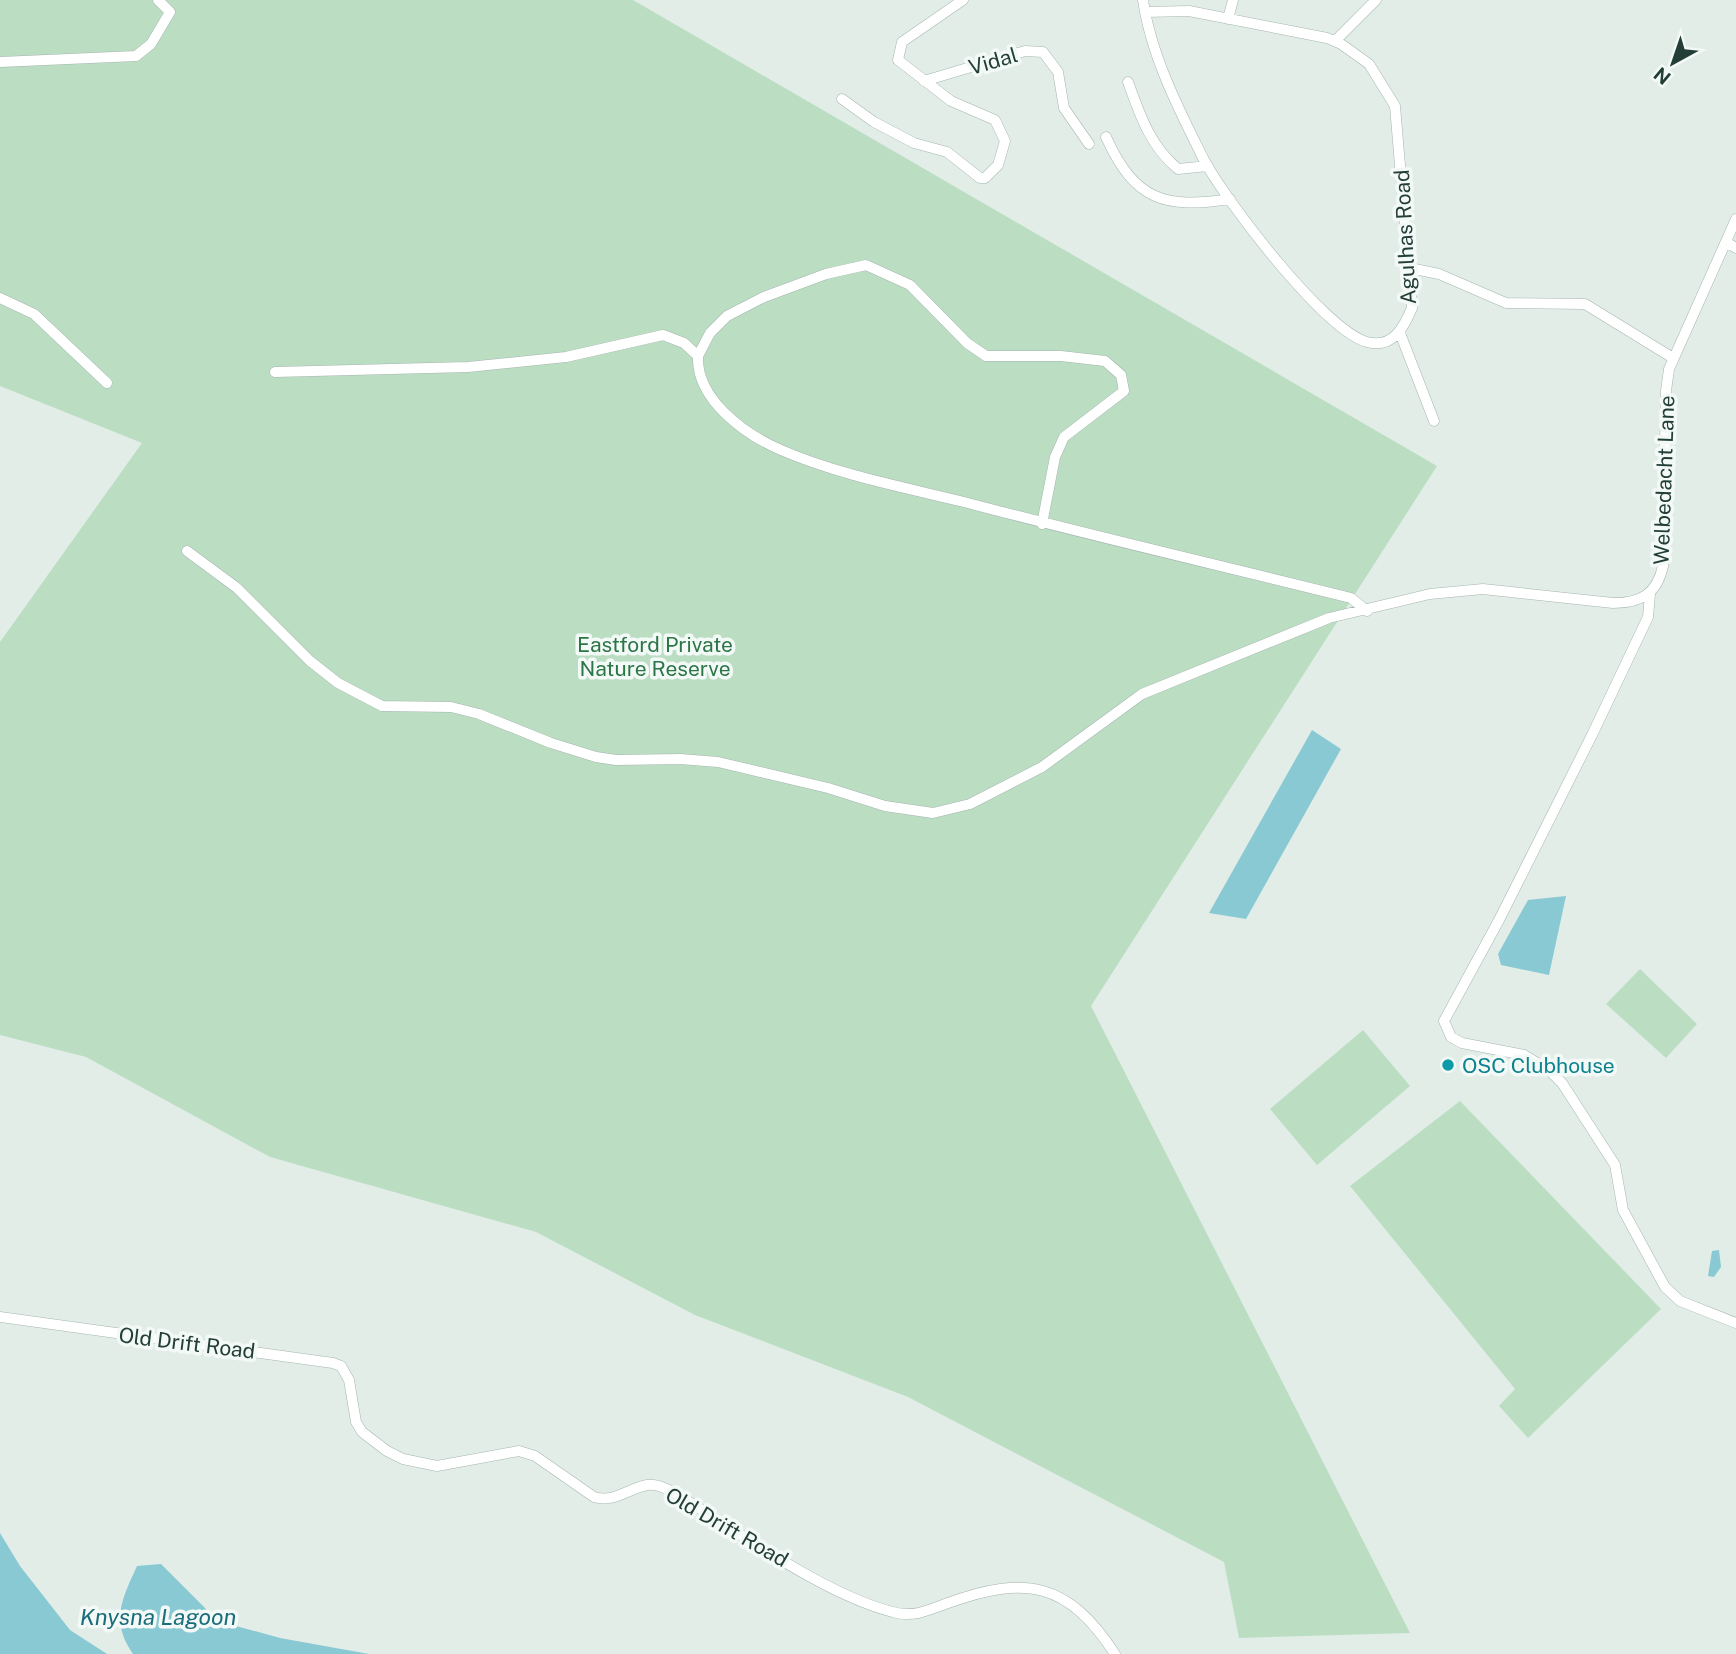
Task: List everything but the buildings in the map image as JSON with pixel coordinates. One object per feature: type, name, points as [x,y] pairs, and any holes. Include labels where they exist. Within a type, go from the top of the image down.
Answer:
[{"type":"street","points":[[0,62],[136,56],[151,44],[170,12],[158,0]]},
{"type":"street","points":[[842,99],[906,139],[947,152],[980,178],[985,178],[998,165],[1005,141],[995,120],[951,101],[898,60],[902,42],[963,0]]},
{"type":"street","name":"Agulhas Road","points":[[1143,0],[1144,12],[1154,51],[1208,166],[1230,199],[1307,296],[1347,332],[1368,343],[1392,340],[1400,333],[1412,308],[1395,106],[1385,85],[1369,64],[1335,41],[1189,12],[1144,12]]},
{"type":"street","points":[[1228,19],[1233,0]]},
{"type":"street","points":[[1335,41],[1370,2]]},
{"type":"street","name":"Vidal","points":[[924,80],[1025,51],[1043,52],[1058,72],[1064,108],[1089,144]]},
{"type":"street","points":[[1128,82],[1143,124],[1166,159],[1178,169],[1208,166]]},
{"type":"street","points":[[1106,137],[1116,160],[1137,182],[1163,200],[1193,205],[1230,199]]},
{"type":"street","name":"Welbedacht Lane","points":[[187,551],[237,588],[310,662],[338,683],[382,706],[452,707],[479,714],[551,743],[596,757],[616,760],[680,758],[718,762],[828,788],[885,806],[933,813],[970,804],[1042,767],[1143,694],[1329,618],[1423,596],[1483,589],[1614,603],[1637,601],[1650,594],[1662,566],[1666,391],[1673,358],[1736,219]]},
{"type":"street","points":[[1726,242],[1736,248]]},
{"type":"street","points":[[1042,524],[1055,457],[1064,437],[1124,391],[1121,375],[1104,361],[1061,356],[986,356],[967,343],[909,285],[887,272],[866,265],[814,279],[727,316],[710,333],[698,356],[698,376],[706,391],[737,423],[779,449],[849,473],[1042,524],[1351,598],[1367,611]]},
{"type":"street","points":[[1410,268],[1439,274],[1506,303],[1528,306],[1570,302],[1585,304],[1673,358]]},
{"type":"street","points":[[0,298],[34,314],[107,383]]},
{"type":"street","points":[[1400,333],[1434,421]]},
{"type":"street","points":[[275,372],[468,367],[566,357],[663,335],[684,343],[698,356]]},
{"type":"street","points":[[1650,594],[1648,617],[1592,736],[1444,1021],[1451,1037],[1462,1043],[1524,1055],[1550,1071],[1562,1083],[1615,1165],[1623,1210],[1665,1287],[1680,1301],[1736,1323]]},
{"type":"street","name":"Old Drift Road","points":[[0,1317],[333,1363],[341,1366],[349,1380],[356,1422],[362,1432],[404,1460],[437,1466],[519,1451],[535,1456],[594,1497],[604,1500],[648,1485],[658,1486],[683,1498],[855,1600],[898,1614],[915,1615],[998,1588],[1037,1587],[1069,1602],[1100,1633],[1115,1654]]},
{"type":"green space","name":"Eastford Private Nature Reserve","points":[[0,0],[633,0],[1437,466],[1091,1006],[1410,1633],[1239,1638],[1224,1562],[908,1397],[695,1315],[536,1232],[270,1157],[86,1057],[0,1035],[0,642],[142,443],[0,386]]},
{"type":"green space","points":[[1640,969],[1697,1024],[1666,1058],[1606,1004]]},
{"type":"green space","points":[[1363,1030],[1410,1086],[1317,1165],[1270,1109]]},
{"type":"green space","points":[[1460,1101],[1661,1309],[1528,1438],[1499,1406],[1515,1389],[1350,1186]]},
{"type":"water","points":[[1312,730],[1341,749],[1246,919],[1209,913]]},
{"type":"water","points":[[1566,896],[1549,975],[1501,965],[1498,954],[1528,900]]},
{"type":"water","points":[[1719,1250],[1721,1267],[1714,1277],[1708,1276],[1712,1251]]},
{"type":"water","name":"Knysna Lagoon","points":[[0,1533],[20,1566],[70,1630],[107,1654],[0,1654]]},
{"type":"water","name":"Knysna Lagoon","points":[[161,1564],[218,1621],[280,1638],[369,1654],[133,1654],[122,1631],[120,1620],[123,1600],[137,1566]]},
{"type":"place","name":"OSC Clubhouse","points":[[1448,1065]]}]
